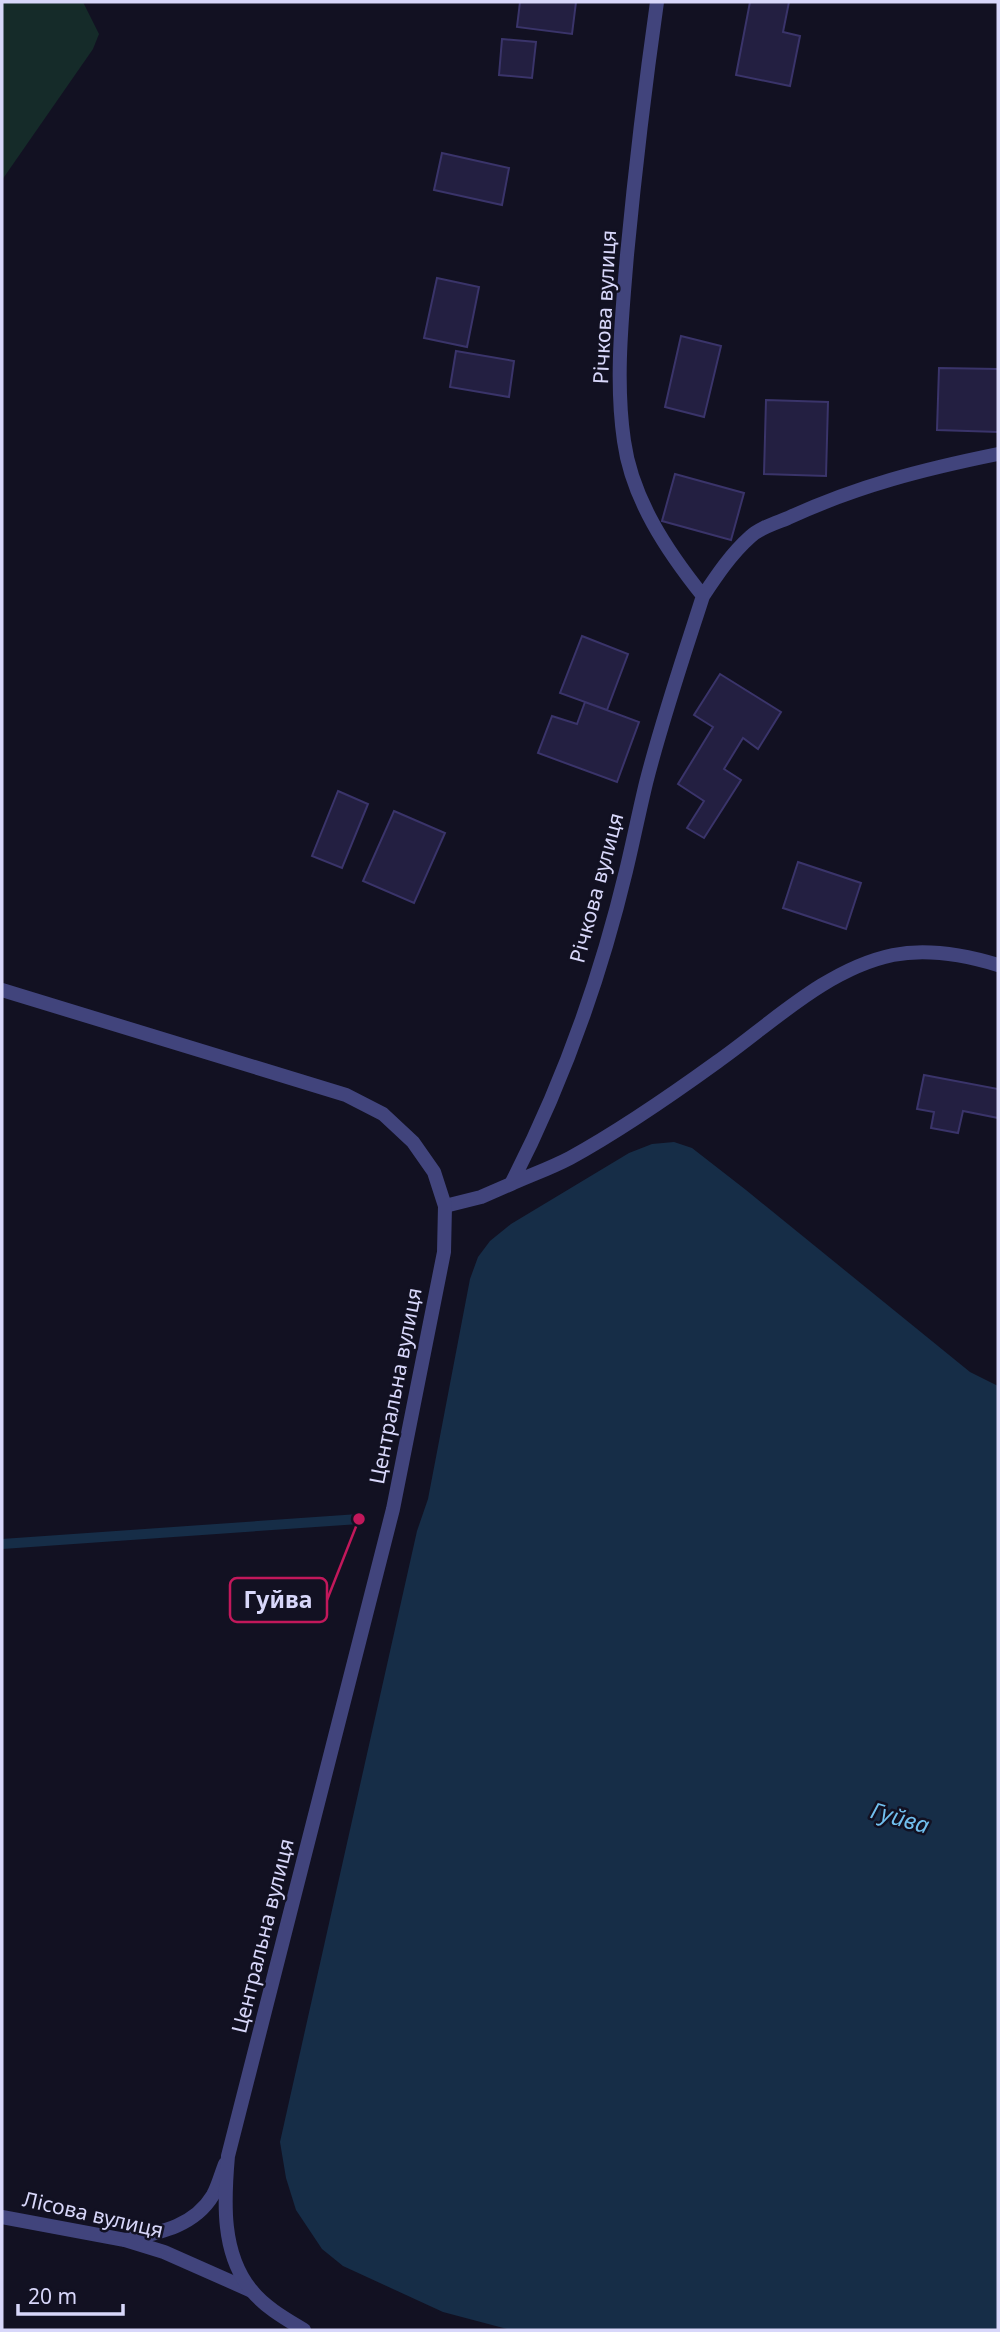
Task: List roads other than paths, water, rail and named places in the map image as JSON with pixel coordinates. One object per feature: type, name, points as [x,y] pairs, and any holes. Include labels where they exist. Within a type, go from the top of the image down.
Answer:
[{"type":"street","name":"Річкова вулиця","points":[[657,2],[630,224],[620,332],[620,391],[624,442],[634,482],[656,529],[703,596]]},
{"type":"street","name":"Річкова вулиця","points":[[511,1184],[560,1079],[595,980],[626,873],[660,732],[703,596],[728,560],[751,535],[873,484],[929,468],[998,454]]},
{"type":"street","points":[[445,1206],[481,1197],[568,1159],[620,1128],[718,1062],[825,984],[858,967],[893,955],[928,952],[968,956],[998,965]]},
{"type":"street","name":"Центральна вулиця","points":[[2,990],[346,1095],[383,1114],[413,1142],[435,1172],[445,1206],[444,1252],[393,1509],[228,2156],[225,2195],[231,2253],[252,2291],[275,2312],[304,2330]]},
{"type":"street","points":[[125,2240],[183,2224],[200,2212],[214,2195],[228,2156]]},
{"type":"street","name":"Лісова вулиця","points":[[2,2217],[125,2240],[164,2252],[252,2291]]},
{"type":"water","points":[[674,1142],[692,1148],[970,1372],[998,1386],[998,2330],[511,2330],[443,2312],[343,2266],[322,2249],[296,2210],[286,2178],[280,2142],[417,1531],[428,1499],[470,1279],[478,1257],[490,1241],[511,1224],[629,1153],[652,1144]]},
{"type":"waterway","name":"Гуйва","points":[[2,1544],[359,1519]]},
{"type":"place","name":"Гуйва","points":[[359,1519]]}]
